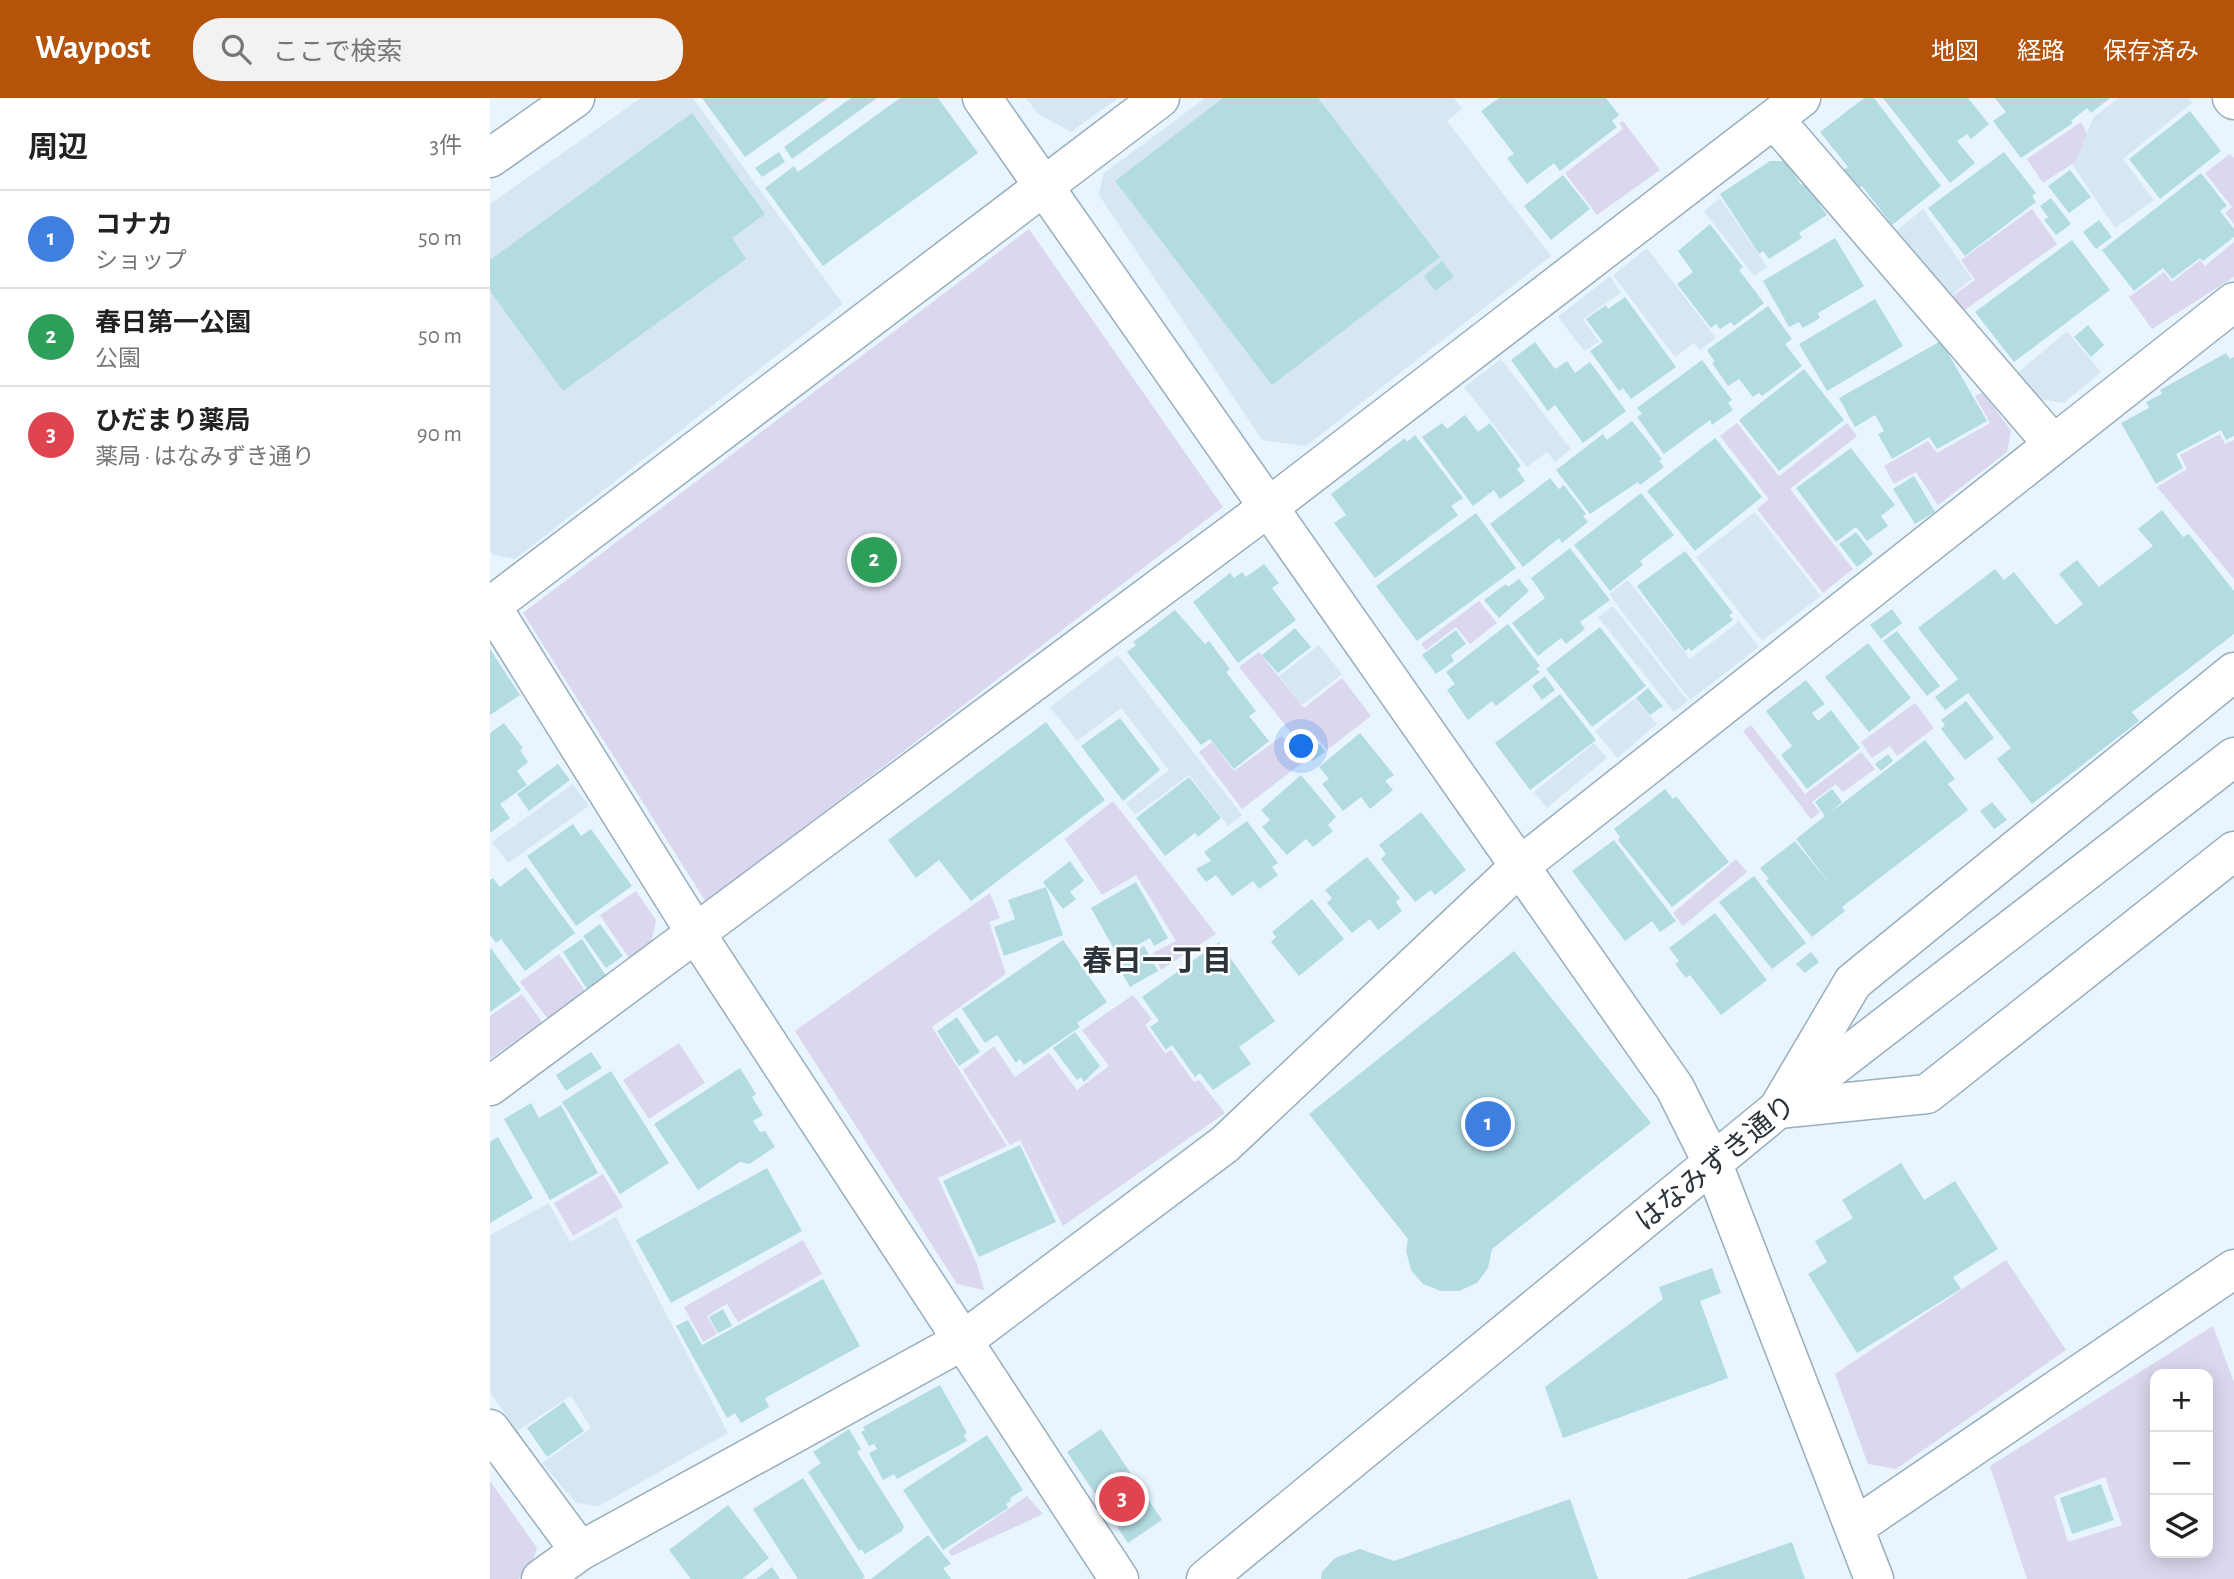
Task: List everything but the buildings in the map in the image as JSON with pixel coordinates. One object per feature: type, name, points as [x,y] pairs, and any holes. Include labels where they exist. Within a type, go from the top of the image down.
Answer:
[{"type":"street","points":[[490,159],[575,98]]},
{"type":"street","points":[[982,98],[1675,1088],[1713,1164],[1874,1579]]},
{"type":"street","points":[[1119,1579],[695,932],[491,605],[1044,189],[1160,98]]},
{"type":"street","points":[[490,1086],[1270,506],[1787,108],[2053,444]]},
{"type":"street","points":[[541,1579],[580,1551],[964,1340],[1225,1144],[1520,866],[2234,302]]},
{"type":"street","points":[[1778,1109],[1853,982],[2234,671]]},
{"type":"street","name":"はなみずき通り","points":[[1206,1579],[1778,1109],[2234,757]]},
{"type":"street","points":[[1778,1109],[1927,1094],[2234,851]]},
{"type":"street","points":[[1856,1527],[2234,1269]]},
{"type":"street","points":[[490,1429],[580,1551]]},
{"type":"shaded area","points":[[641,98],[693,98],[843,304],[515,559],[493,555],[490,551],[490,204]]},
{"type":"shaded area","points":[[1026,98],[1118,98],[1071,132],[1037,113]]},
{"type":"shaded area","points":[[1205,98],[1454,98],[1462,109],[1447,121],[1551,256],[1311,442],[1304,446],[1262,440],[1099,195],[1103,174]]},
{"type":"shaded area","points":[[2119,98],[2188,98],[2192,103],[2123,159],[2154,200],[2115,228],[2072,164],[2094,117]]},
{"type":"shaded area","points":[[1623,121],[1660,170],[1597,215],[1565,173],[1623,129],[1619,123]]},
{"type":"shaded area","points":[[2081,122],[2087,134],[2075,162],[2043,183],[2027,159]]},
{"type":"shaded area","points":[[2230,154],[2234,158],[2234,224],[2225,213],[2232,207],[2205,173]]},
{"type":"shaded area","points":[[1720,198],[1767,267],[1754,276],[1704,211]]},
{"type":"shaded area","points":[[1923,209],[1972,279],[1948,298],[1895,232]]},
{"type":"shaded area","points":[[2032,209],[2057,244],[1962,312],[1951,297],[1975,280],[1961,260]]},
{"type":"shaded area","points":[[1029,229],[1223,507],[706,902],[523,613]]},
{"type":"shaded area","points":[[2234,242],[2234,277],[2152,329],[2129,297],[2164,272],[2172,282],[2200,260],[2205,266]]},
{"type":"shaded area","points":[[1647,248],[1716,338],[1700,350],[1694,343],[1675,357],[1613,275]]},
{"type":"shaded area","points":[[1610,276],[1621,293],[1583,319],[1599,342],[1584,351],[1558,317]]},
{"type":"shaded area","points":[[2067,331],[2101,372],[2064,403],[2039,399],[2018,373]]},
{"type":"shaded area","points":[[1501,359],[1571,449],[1555,462],[1547,452],[1527,467],[1464,387]]},
{"type":"shaded area","points":[[1983,392],[2011,431],[2007,452],[1938,505],[1916,472],[1894,484],[1884,466],[1928,441],[1937,453],[1990,423],[1975,396]]},
{"type":"shaded area","points":[[1737,423],[1779,476],[1847,423],[1857,436],[1790,489],[1853,569],[1823,593],[1757,509],[1769,499],[1720,436]]},
{"type":"shaded area","points":[[2220,434],[2225,444],[2234,440],[2234,579],[2157,487],[2187,469],[2180,455]]},
{"type":"shaded area","points":[[1755,512],[1821,596],[1762,641],[1696,557]]},
{"type":"shaded area","points":[[1628,580],[1690,659],[1739,621],[1759,647],[1690,700],[1609,594]]},
{"type":"shaded area","points":[[1479,601],[1497,623],[1470,644],[1456,627],[1426,650],[1421,644]]},
{"type":"shaded area","points":[[1613,606],[1688,701],[1674,712],[1598,617]]},
{"type":"shaded area","points":[[1319,645],[1342,674],[1302,705],[1279,676]]},
{"type":"shaded area","points":[[1259,652],[1304,708],[1342,678],[1371,716],[1327,750],[1318,739],[1305,750],[1239,667]]},
{"type":"shaded area","points":[[1118,655],[1242,815],[1228,826],[1189,775],[1135,815],[1126,803],[1169,770],[1121,708],[1077,741],[1050,707]]},
{"type":"shaded area","points":[[1635,698],[1657,724],[1617,758],[1595,731]]},
{"type":"shaded area","points":[[1915,703],[1934,728],[1897,756],[1890,746],[1872,758],[1861,742]]},
{"type":"shaded area","points":[[1751,725],[1805,794],[1861,752],[1875,769],[1843,792],[1836,784],[1812,802],[1820,812],[1811,819],[1743,731]]},
{"type":"shaded area","points":[[1282,736],[1302,763],[1242,809],[1199,752],[1212,742],[1234,771]]},
{"type":"shaded area","points":[[1594,743],[1607,758],[1547,808],[1534,792]]},
{"type":"shaded area","points":[[573,784],[589,806],[508,863],[492,842]]},
{"type":"shaded area","points":[[1113,801],[1216,934],[1161,970],[1153,953],[1176,941],[1136,875],[1102,895],[1065,839]]},
{"type":"shaded area","points":[[1736,859],[1747,872],[1683,926],[1673,913]]},
{"type":"shaded area","points":[[636,891],[656,920],[651,943],[629,958],[600,915]]},
{"type":"shaded area","points":[[990,893],[1000,918],[989,922],[1006,974],[932,1027],[1007,1146],[938,1178],[977,1264],[984,1290],[957,1284],[795,1031]]},
{"type":"shaded area","points":[[559,954],[586,992],[548,1019],[520,982]]},
{"type":"shaded area","points":[[522,994],[542,1022],[490,1059],[490,1016]]},
{"type":"shaded area","points":[[1133,995],[1152,1019],[1145,1025],[1165,1053],[1171,1050],[1194,1082],[1199,1080],[1225,1113],[1063,1226],[1020,1140],[1010,1145],[963,1070],[994,1046],[1015,1077],[1049,1053],[1077,1090],[1109,1066],[1082,1030]]},
{"type":"shaded area","points":[[679,1043],[705,1083],[649,1119],[623,1080]]},
{"type":"shaded area","points":[[603,1174],[623,1207],[573,1236],[554,1203]]},
{"type":"shaded area","points":[[549,1203],[570,1242],[616,1217],[728,1433],[599,1506],[576,1503],[542,1463],[591,1428],[571,1396],[517,1431],[490,1392],[490,1235]]},
{"type":"shaded area","points":[[803,1240],[822,1274],[738,1322],[727,1304],[707,1316],[717,1334],[703,1342],[684,1307]]},
{"type":"shaded area","points":[[2006,1260],[2066,1350],[1896,1469],[1868,1464],[1835,1374]]},
{"type":"shaded area","points":[[2213,1326],[2234,1382],[2234,1579],[2027,1579],[1990,1466]],"holes":[[[2105,1477],[2122,1525],[2068,1542],[2054,1496]]]},
{"type":"shaded area","points":[[490,1481],[537,1548],[530,1570],[518,1579],[490,1579]]},
{"type":"shaded area","points":[[1027,1496],[1043,1514],[952,1556],[948,1551]]},
{"type":"place","name":"春日第一公園","points":[[874,560]]},
{"type":"place","name":"コナカ","points":[[1488,1124]]},
{"type":"place","name":"ひだまり薬局","points":[[1122,1499]]},
{"type":"district","name":"春日一丁目","points":[[1157,961]]}]
